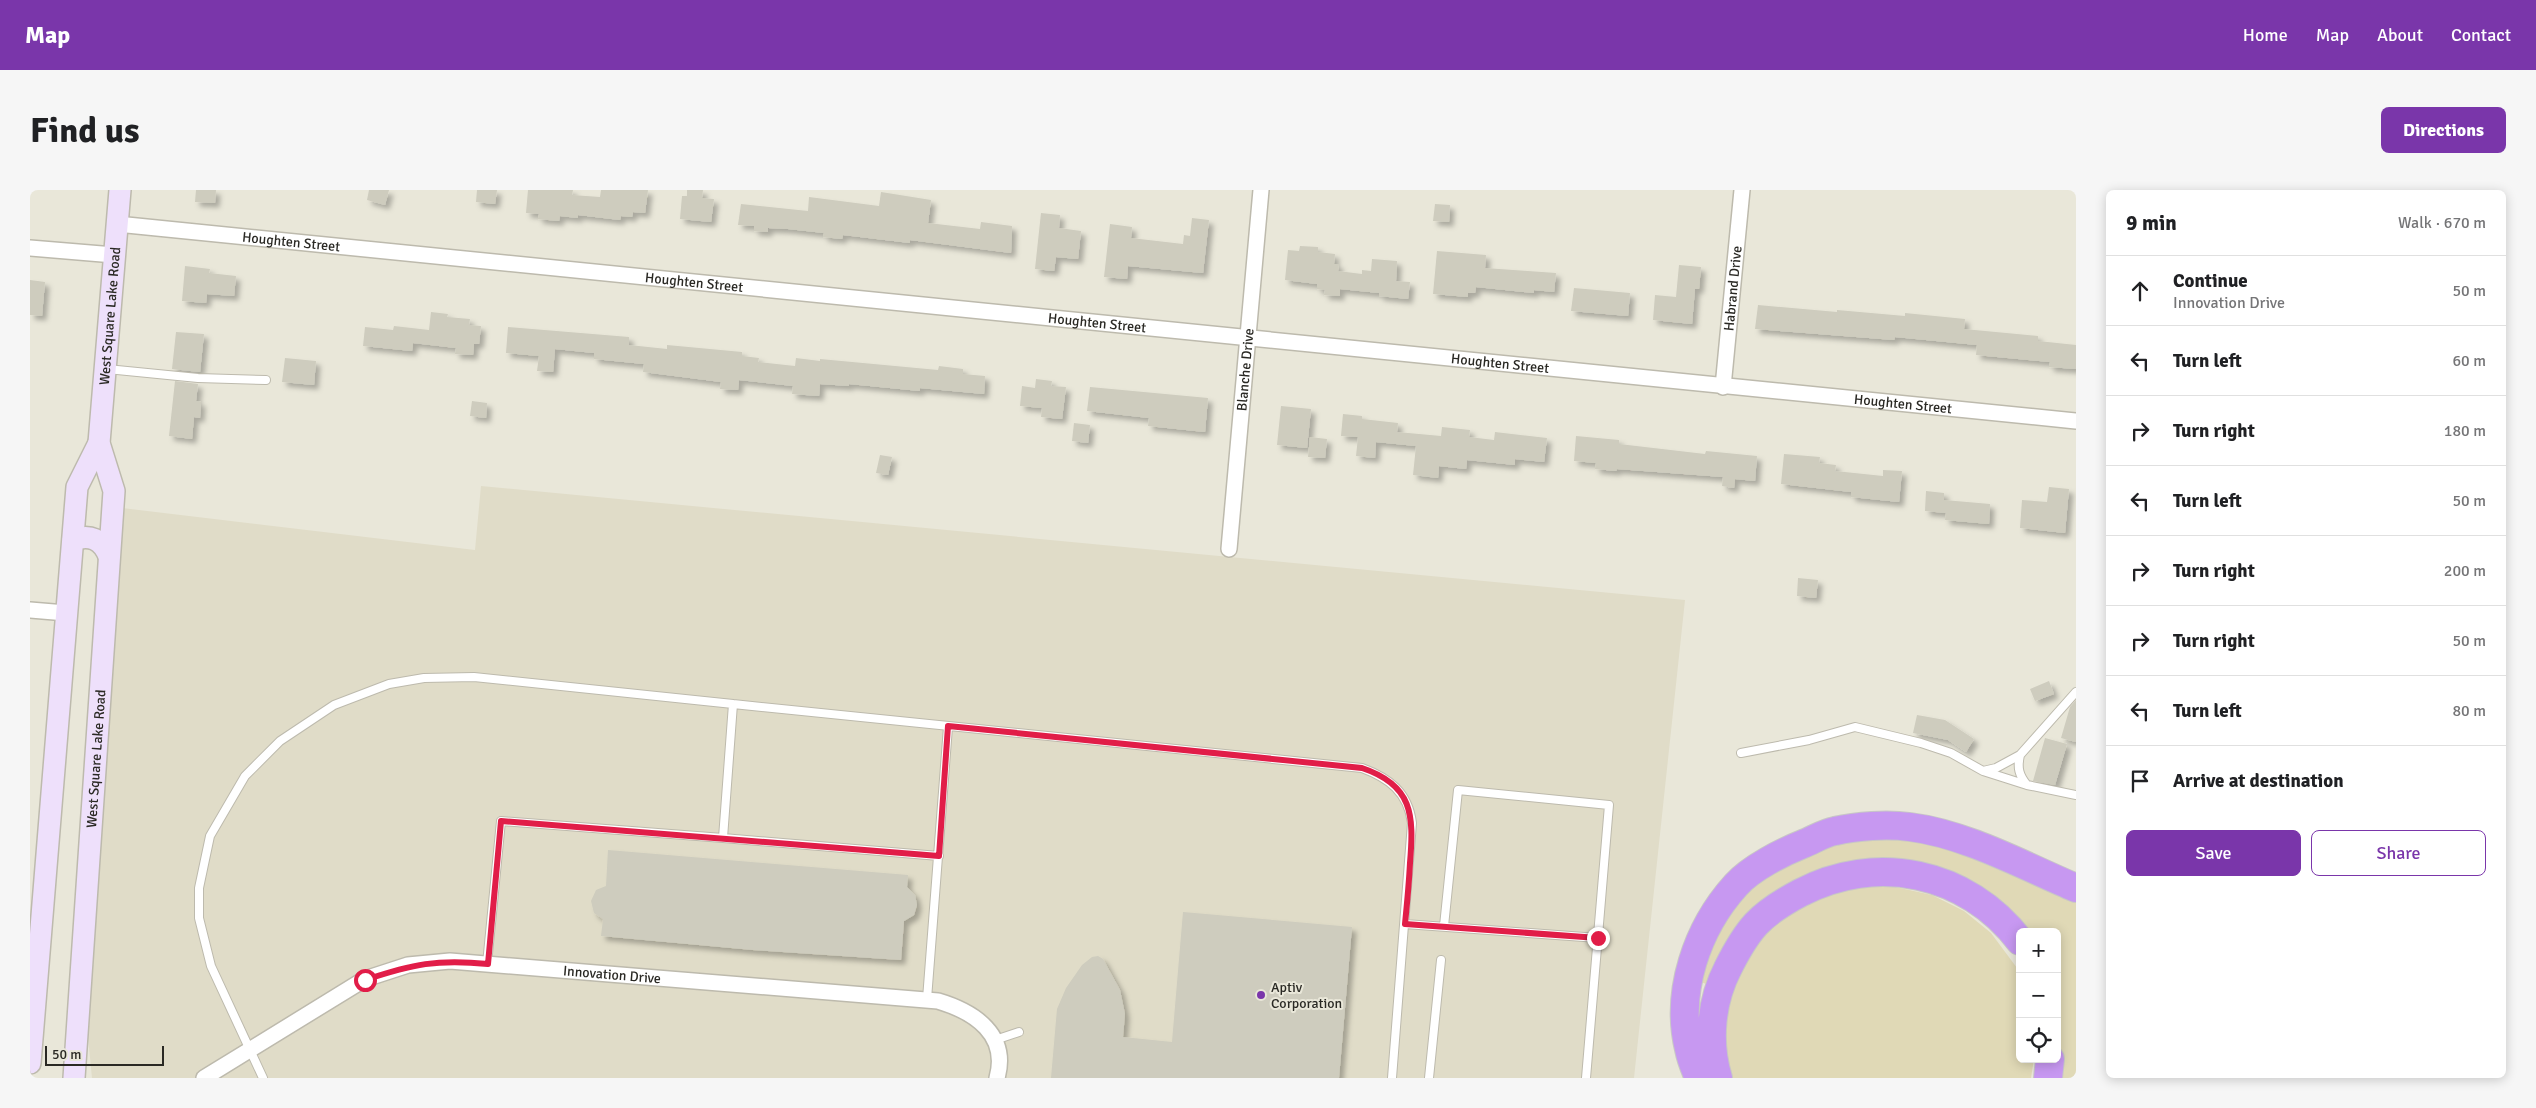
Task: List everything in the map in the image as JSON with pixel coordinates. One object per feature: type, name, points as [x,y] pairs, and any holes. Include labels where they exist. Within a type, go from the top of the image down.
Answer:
[{"type":"highway","points":[[1699,1078],[1689,1049],[1684,1014],[1690,965],[1708,922],[1736,884],[1765,863],[1792,848],[1833,831],[1863,827],[1909,827],[1953,837],[2076,888]]},
{"type":"highway","points":[[1718,1078],[1713,1064],[1712,1016],[1721,982],[1739,946],[1757,922],[1784,901],[1810,888],[1840,876],[1873,871],[1914,874],[1954,888],[1978,903],[2001,921],[2016,937]]},
{"type":"highway","points":[[2048,1078],[2050,1063]]},
{"type":"main road","name":"West Square Lake Road","points":[[30,1063],[36,918],[77,487],[99,442],[120,190]]},
{"type":"main road","name":"West Square Lake Road","points":[[74,1078],[114,492],[99,442]]},
{"type":"main road","points":[[73,540],[80,537],[94,538],[106,547],[109,556]]},
{"type":"street","name":"Blanche Drive","points":[[1229,549],[1261,190]]},
{"type":"street","name":"Habrand Drive","points":[[1723,387],[1742,190]]},
{"type":"street","name":"Houghten Street","points":[[117,224],[2076,421]]},
{"type":"street","points":[[30,248],[114,255]]},
{"type":"street","points":[[30,610],[66,612]]},
{"type":"street","name":"Innovation Drive","points":[[204,1078],[365,980],[408,965],[450,960],[947,1003],[968,1012],[982,1023],[995,1040],[999,1050],[1000,1068],[997,1078]]},
{"type":"lane","points":[[105,369],[198,378],[266,380]]},
{"type":"lane","points":[[263,1078],[248,1050],[211,966],[200,918],[199,888],[210,836],[245,776],[280,741],[334,705],[389,684],[424,678],[474,677],[1352,767],[1378,774],[1390,781],[1401,792],[1410,809],[1412,839],[1392,1078]]},
{"type":"lane","points":[[1983,771],[1996,768],[2020,755],[2076,692]]},
{"type":"lane","points":[[723,838],[733,704]]},
{"type":"lane","points":[[926,1000],[948,726]]},
{"type":"lane","points":[[1741,753],[1809,740],[1855,727],[1921,743],[1951,753],[1983,771],[2027,785],[2076,794]]},
{"type":"lane","points":[[2020,755],[2018,767],[2021,777],[2027,785]]},
{"type":"lane","points":[[1444,926],[1458,790],[1609,805],[1586,1078]]},
{"type":"lane","points":[[488,964],[501,821],[939,856]]},
{"type":"lane","points":[[1405,924],[1598,938]]},
{"type":"lane","points":[[1429,1078],[1441,960]]},
{"type":"lane","points":[[995,1040],[1019,1032]]},
{"type":"shaded area","points":[[481,486],[1685,600],[1634,1078],[92,1078],[87,1027],[122,508],[475,550]]},
{"type":"shaded area","points":[[1858,837],[1900,837],[1940,845],[2076,902],[2076,1078],[2059,1078],[2059,1063],[2061,1063],[2061,928],[2019,928],[1897,860],[1850,862],[1808,873],[1773,896],[1710,985],[1700,982],[1714,943],[1723,925],[1746,894],[1777,869],[1796,858]]},
{"type":"shaded area","points":[[1859,886],[1891,886],[1932,895],[1964,911],[1991,933],[2016,967],[2016,1063],[2033,1063],[2031,1078],[1726,1078],[1720,1035],[1730,985],[1752,948],[1783,916],[1820,895]]},
{"type":"building","points":[[196,190],[216,190],[215,203],[195,202]]},
{"type":"building","points":[[369,190],[389,190],[385,205],[367,200]]},
{"type":"building","points":[[477,190],[497,190],[495,204],[476,202]]},
{"type":"building","points":[[528,190],[573,190],[572,195],[600,197],[601,190],[648,190],[645,213],[633,212],[632,217],[621,216],[620,220],[578,215],[578,218],[560,216],[559,221],[538,219],[539,214],[526,213]]},
{"type":"building","points":[[687,190],[703,190],[702,198],[714,199],[711,222],[680,219],[682,196],[687,196]]},
{"type":"building","points":[[881,192],[931,200],[928,223],[980,229],[981,222],[1012,226],[1011,253],[910,240],[910,243],[843,235],[842,239],[823,237],[824,233],[788,229],[768,228],[768,232],[754,231],[754,226],[738,225],[741,204],[808,211],[809,197],[879,206]]},
{"type":"building","points":[[1435,204],[1450,205],[1449,222],[1433,221]]},
{"type":"building","points":[[1041,213],[1060,215],[1059,228],[1081,231],[1078,259],[1056,257],[1054,271],[1035,269]]},
{"type":"building","points":[[1192,218],[1209,220],[1203,273],[1128,266],[1127,279],[1104,277],[1110,224],[1132,227],[1131,238],[1183,244],[1184,235],[1190,236]]},
{"type":"building","points":[[1300,246],[1318,247],[1318,252],[1335,254],[1334,264],[1339,264],[1338,271],[1362,274],[1362,270],[1371,271],[1372,259],[1397,261],[1396,281],[1410,282],[1408,299],[1379,296],[1379,293],[1340,289],[1340,296],[1324,295],[1325,290],[1317,289],[1317,284],[1285,280],[1288,250],[1299,251]]},
{"type":"building","points":[[1437,251],[1486,255],[1485,268],[1556,273],[1554,292],[1534,290],[1534,293],[1476,287],[1475,293],[1468,293],[1468,297],[1433,294]]},
{"type":"building","points":[[1679,265],[1701,267],[1699,289],[1695,289],[1692,324],[1653,320],[1655,295],[1676,297]]},
{"type":"building","points":[[185,266],[210,269],[209,273],[236,276],[234,296],[207,294],[206,303],[182,301]]},
{"type":"building","points":[[30,280],[45,282],[42,316],[30,315]]},
{"type":"building","points":[[1574,288],[1630,293],[1628,316],[1571,311]]},
{"type":"building","points":[[1758,305],[1905,316],[1905,313],[1965,319],[1964,329],[2038,336],[2038,341],[2076,345],[2076,369],[2049,367],[2050,362],[1976,355],[1977,345],[1895,337],[1894,340],[1755,329]]},
{"type":"building","points":[[431,312],[448,314],[447,317],[470,319],[469,325],[481,326],[479,344],[474,344],[473,355],[455,354],[456,348],[413,343],[412,351],[363,346],[365,327],[393,330],[394,326],[429,330]]},
{"type":"building","points":[[508,327],[629,337],[629,345],[667,349],[667,345],[742,352],[742,356],[759,358],[758,362],[795,366],[796,358],[938,370],[939,366],[963,369],[963,374],[985,376],[984,394],[920,388],[920,391],[849,384],[849,386],[820,384],[819,396],[792,394],[793,386],[739,380],[738,390],[720,389],[721,382],[643,372],[644,364],[594,359],[594,353],[555,349],[553,372],[537,371],[539,356],[506,353]]},
{"type":"building","points":[[176,332],[204,334],[200,372],[172,369]]},
{"type":"building","points":[[285,358],[316,361],[314,385],[282,382]]},
{"type":"building","points":[[1036,379],[1052,381],[1051,386],[1066,387],[1062,419],[1041,417],[1042,408],[1020,406],[1022,386],[1035,388]]},
{"type":"building","points":[[175,381],[198,384],[196,401],[201,402],[200,418],[194,417],[192,439],[169,436]]},
{"type":"building","points":[[1090,387],[1208,398],[1205,432],[1148,426],[1149,418],[1087,411]]},
{"type":"building","points":[[472,401],[487,403],[486,418],[470,416]]},
{"type":"building","points":[[1281,406],[1311,409],[1307,448],[1277,445]]},
{"type":"building","points":[[1343,414],[1362,416],[1362,419],[1398,423],[1397,432],[1441,436],[1442,427],[1470,430],[1469,437],[1494,440],[1495,432],[1547,438],[1544,462],[1515,459],[1515,465],[1467,460],[1466,469],[1439,466],[1438,478],[1413,475],[1416,446],[1376,442],[1375,458],[1356,456],[1358,437],[1341,436]]},
{"type":"building","points":[[1074,423],[1090,425],[1088,443],[1072,441]]},
{"type":"building","points":[[1576,436],[1619,440],[1619,444],[1705,454],[1706,451],[1757,456],[1755,481],[1735,479],[1734,488],[1722,486],[1723,477],[1595,469],[1596,463],[1574,461]]},
{"type":"building","points":[[1310,437],[1327,439],[1325,458],[1308,457]]},
{"type":"building","points":[[1784,454],[1820,457],[1819,463],[1836,465],[1835,471],[1883,476],[1883,470],[1902,471],[1899,502],[1851,497],[1851,492],[1781,484]]},
{"type":"building","points":[[880,455],[892,457],[888,475],[876,473]]},
{"type":"building","points":[[2049,487],[2069,489],[2065,533],[2020,528],[2022,500],[2047,502]]},
{"type":"building","points":[[1926,491],[1944,493],[1944,500],[1990,504],[1989,524],[1945,520],[1946,513],[1925,511]]},
{"type":"building","points":[[1798,578],[1818,580],[1816,598],[1797,596]]},
{"type":"building","points":[[2049,681],[2054,694],[2035,701],[2030,689]]},
{"type":"building","points":[[2076,700],[2076,742],[2061,738],[2070,707]]},
{"type":"building","points":[[1917,715],[1945,720],[1974,739],[1966,752],[1948,740],[1913,733]]},
{"type":"building","points":[[2045,738],[2067,744],[2055,785],[2033,781]]},
{"type":"building","points":[[608,850],[908,875],[907,887],[915,895],[917,905],[914,915],[904,921],[901,960],[753,950],[601,936],[603,919],[594,913],[591,901],[596,890],[606,886]]},
{"type":"building","name":"Aptiv Corporation","points":[[1183,912],[1352,927],[1339,1078],[1051,1078],[1057,1009],[1066,988],[1082,965],[1092,957],[1098,956],[1103,959],[1120,990],[1125,1014],[1123,1037],[1172,1042]]},
{"type":"place","name":"Aptiv Corporation","points":[[1261,995]]},
{"type":"route","points":[[365,980],[408,965],[450,960],[488,964],[501,821],[939,856],[948,726],[1362,768],[1390,781],[1401,792],[1410,809],[1412,839],[1405,924],[1598,938]]}]
